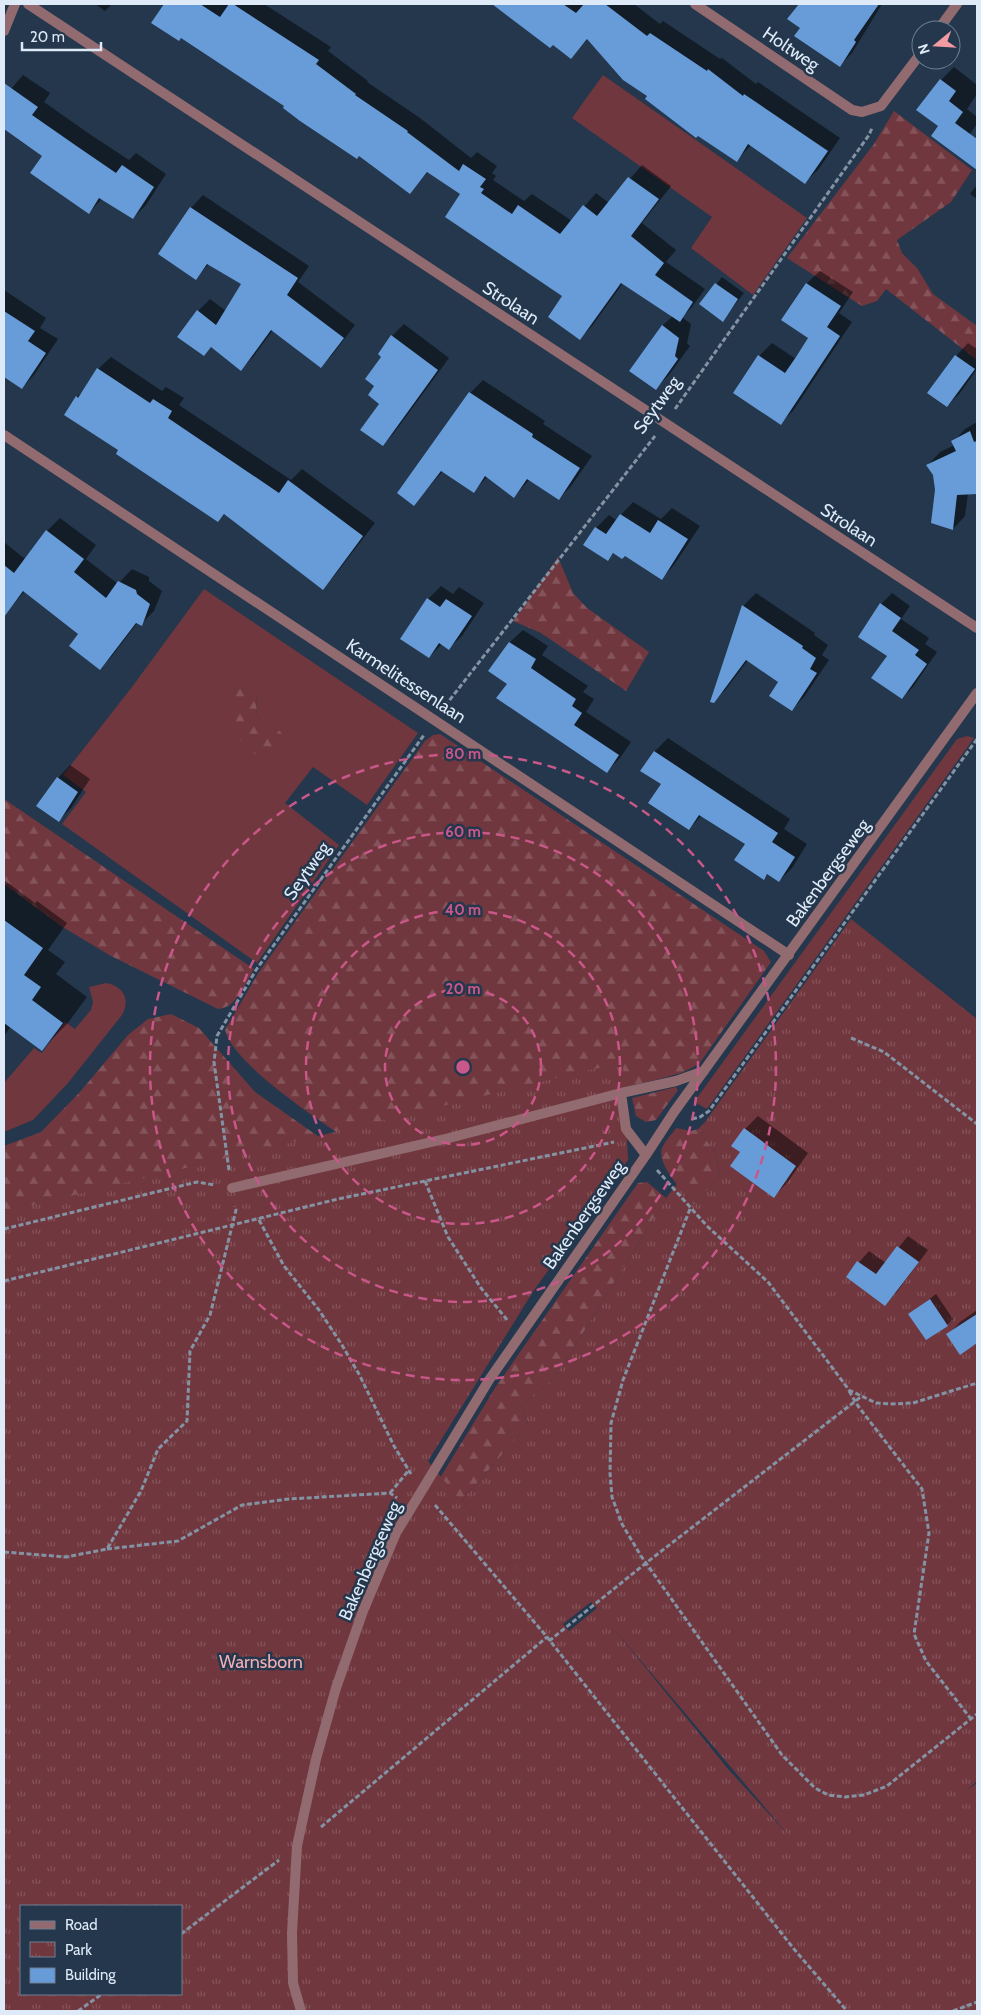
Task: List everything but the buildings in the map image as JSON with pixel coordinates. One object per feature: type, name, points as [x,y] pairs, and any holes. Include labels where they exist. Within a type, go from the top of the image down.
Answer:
[{"type":"street","points":[[4,31],[15,4]]},
{"type":"street","name":"Strolaan","points":[[28,4],[664,424],[977,628]]},
{"type":"street","name":"Holtweg","points":[[695,4],[852,110],[862,112],[876,108]]},
{"type":"street","points":[[945,20],[957,4]]},
{"type":"street","points":[[876,108],[911,65]]},
{"type":"street","name":"Karmelitessenlaan","points":[[4,436],[789,955]]},
{"type":"street","name":"Bakenbergseweg","points":[[301,2011],[293,1983],[293,1924],[297,1846],[316,1759],[336,1688],[363,1611],[396,1533],[489,1380],[674,1112],[977,694]]},
{"type":"street","points":[[232,1188],[439,1141],[621,1093],[676,1081],[704,1071]]},
{"type":"street","name":"Bakenbergseweg","points":[[621,1093],[626,1130],[646,1155]]},
{"type":"path","name":"Seytweg","points":[[441,711],[664,424],[869,136],[876,108]]},
{"type":"path","name":"Seytweg","points":[[232,1188],[214,1062],[217,1036],[256,970],[429,727]]},
{"type":"path","points":[[674,1112],[682,1119],[690,1119],[700,1118],[709,1111],[977,739]]},
{"type":"path","points":[[851,1038],[884,1052],[977,1124]]},
{"type":"path","points":[[4,1281],[260,1220],[338,1199],[632,1138]]},
{"type":"path","points":[[646,1155],[666,1182],[690,1209],[768,1282],[922,1490],[929,1533],[914,1634],[926,1661],[971,1719]]},
{"type":"path","points":[[425,1181],[448,1237],[481,1288],[520,1335]]},
{"type":"path","points":[[4,1229],[197,1182],[232,1188],[236,1210],[210,1314],[190,1351],[187,1421],[158,1449],[141,1491],[107,1549]]},
{"type":"path","points":[[690,1209],[622,1380],[611,1423],[610,1473],[612,1497],[622,1524],[646,1563],[782,1755],[802,1777],[822,1792],[828,1795],[846,1797],[864,1795],[887,1786],[977,1714]]},
{"type":"path","points":[[260,1220],[284,1266],[319,1310],[360,1376],[394,1446],[422,1490],[548,1639],[794,1949],[847,2011]]},
{"type":"path","points":[[849,1390],[876,1403],[913,1403],[977,1383]]},
{"type":"path","points":[[182,1933],[297,1846],[548,1639],[862,1396]]},
{"type":"path","points":[[390,1493],[409,1470]]},
{"type":"path","points":[[4,1552],[66,1557],[107,1549],[178,1541],[242,1505],[289,1499],[390,1493],[410,1509]]},
{"type":"path","points":[[78,2011],[101,1995]]},
{"type":"path","points":[[952,2011],[977,2002]]},
{"type":"green space","points":[[603,75],[807,218],[753,295],[691,248],[712,217],[572,118]]},
{"type":"green space","points":[[894,111],[972,170],[951,202],[897,240],[902,253],[917,268],[933,294],[977,326],[977,360],[886,289],[877,301],[862,306],[787,258],[874,144]]},
{"type":"green space","points":[[558,557],[573,593],[587,608],[649,652],[626,691],[541,633],[513,621]]},
{"type":"green space","points":[[204,589],[418,733],[367,805],[313,767],[285,803],[339,845],[257,963],[62,824],[86,792],[63,775],[132,687]],"holes":[[[256,692],[257,716],[269,729],[227,694]]]},
{"type":"green space","points":[[239,685],[252,686],[256,692],[257,716],[269,729],[280,731],[287,744],[274,761],[263,762],[237,737],[227,694]]},
{"type":"green space","points":[[440,734],[764,951],[771,962],[699,1064],[681,1073],[371,1148],[357,1146],[262,1077],[232,1044],[225,1030],[259,972],[425,741],[433,735]]},
{"type":"green space","points":[[967,736],[974,738],[707,1109],[694,1102],[957,739]]},
{"type":"green space","points":[[4,799],[254,969],[235,1000],[225,1008],[218,1009],[111,956],[61,926],[4,884]]},
{"type":"green space","name":"Warnsborn","points":[[851,919],[977,1019],[977,1781],[966,1791],[977,1783],[977,2011],[4,2011],[4,1212],[623,1062],[628,1160],[534,1290],[428,1461],[530,1585],[462,1500],[524,1430],[528,1423],[520,1406],[551,1381],[569,1356],[666,1198],[677,1184],[694,1205],[719,1177],[717,1154],[698,1129],[705,1122]],"holes":[[[591,1602],[597,1608],[569,1631],[563,1624]],[[614,1629],[790,1837],[728,1769]]]},
{"type":"green space","points":[[106,983],[117,987],[124,994],[126,1004],[122,1015],[68,1083],[33,1120],[4,1132],[4,1083],[34,1048],[42,1053],[65,1022],[75,1029],[91,1010],[93,1002],[89,987]]},
{"type":"green space","points":[[171,1014],[199,1028],[255,1092],[342,1153],[4,1224],[4,1146],[41,1132],[79,1093],[128,1035],[148,1019]]},
{"type":"green space","points":[[676,1087],[678,1090],[656,1120],[646,1122],[636,1116],[632,1098]]},
{"type":"green space","points":[[676,1128],[691,1131],[698,1129],[717,1154],[719,1177],[694,1205],[672,1178],[661,1155],[663,1145]]},
{"type":"green space","points":[[647,1182],[666,1198],[569,1356],[551,1381],[520,1406],[528,1423],[524,1430],[462,1500],[563,1624],[549,1635],[432,1491],[495,1388],[638,1183]]}]
